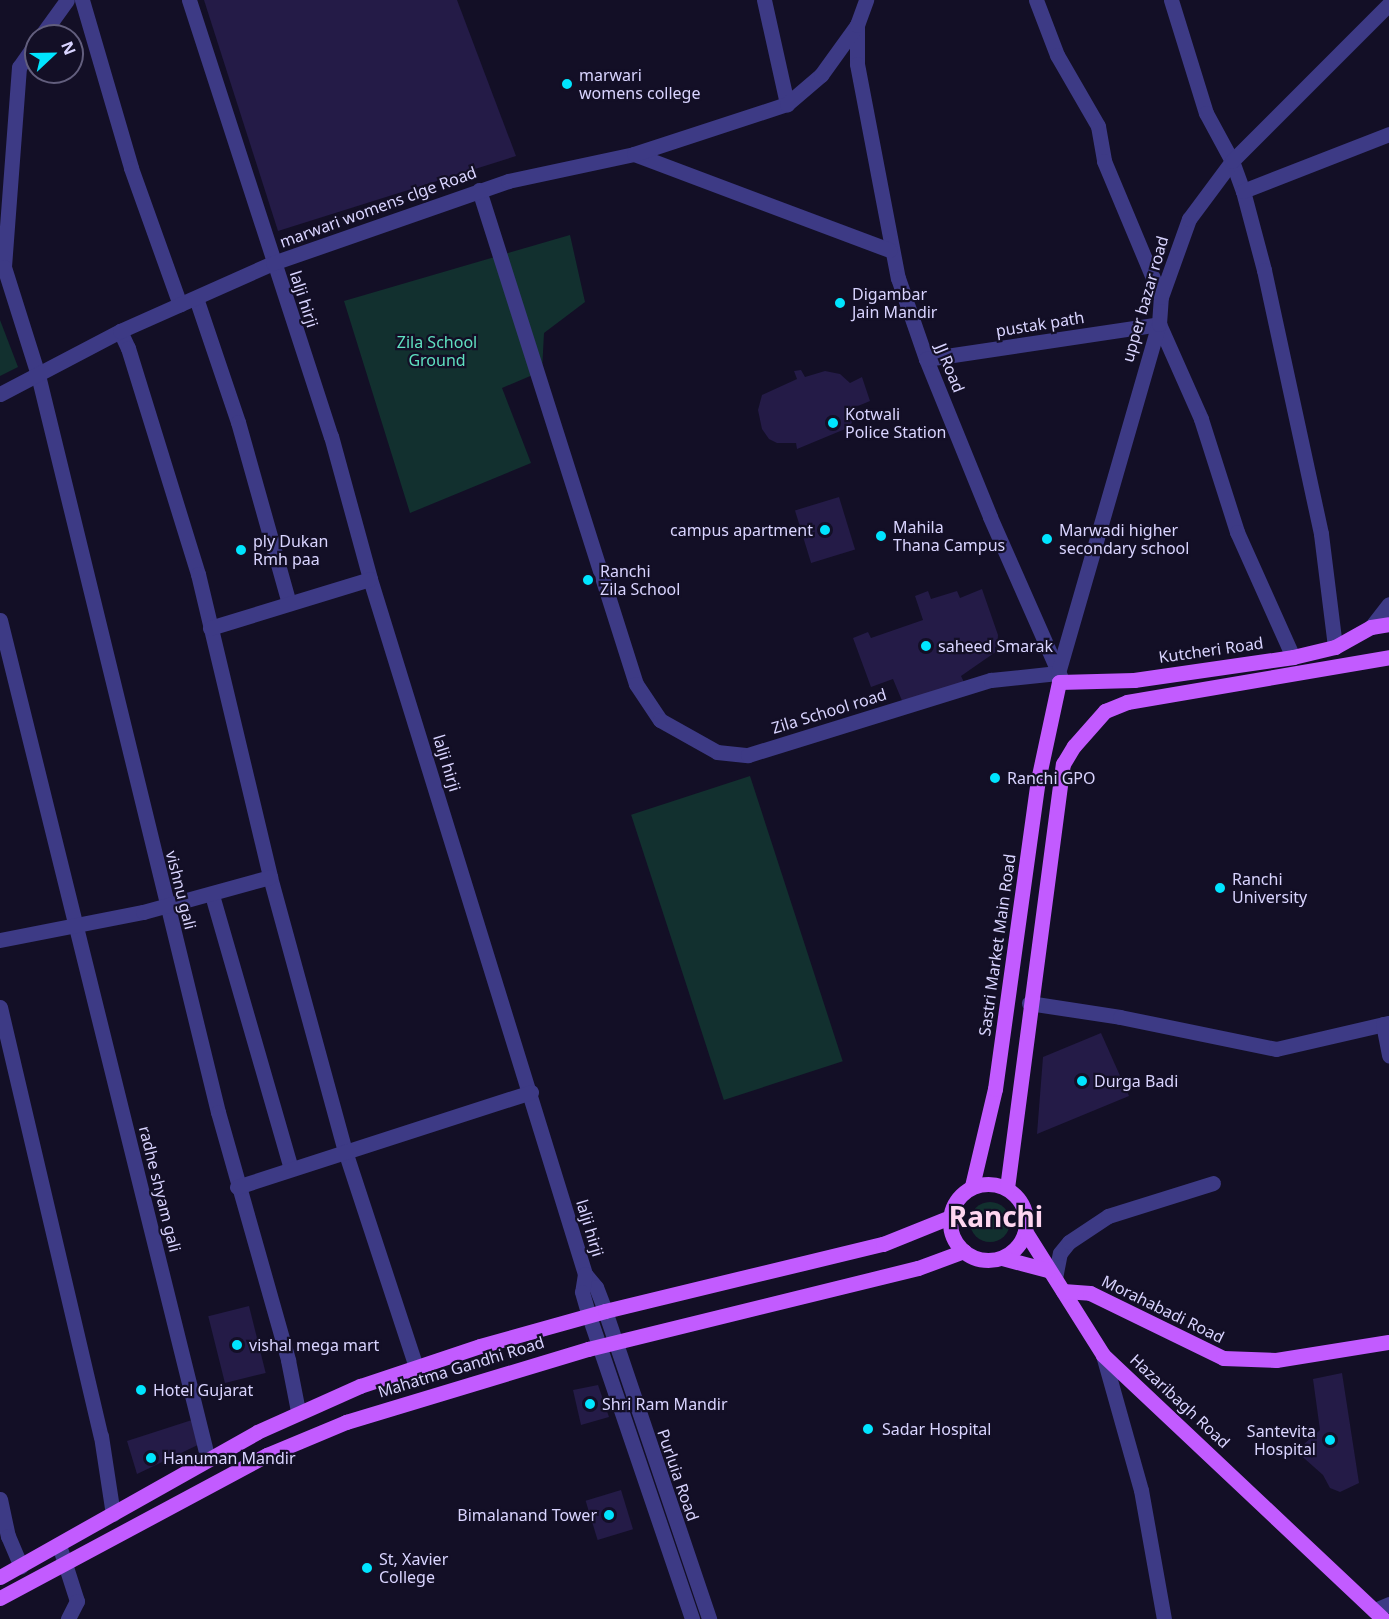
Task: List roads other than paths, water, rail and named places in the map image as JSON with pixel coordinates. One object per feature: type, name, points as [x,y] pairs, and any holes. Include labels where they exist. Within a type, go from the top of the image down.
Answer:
[{"type":"main road","name":"Kutcheri Road","points":[[1060,677],[1134,680],[1293,657],[1335,647],[1371,627],[1389,624]]},
{"type":"main road","points":[[1007,1188],[1029,1003],[1063,764],[1074,746],[1105,711],[1127,702],[1389,657]]},
{"type":"main road","name":"Sastri Market Main Road","points":[[972,1186],[995,1089],[1051,708],[1060,677]]},
{"type":"main road","points":[[1002,1258],[1020,1243],[1025,1231],[1024,1207],[1007,1188],[996,1184],[972,1186],[954,1204],[950,1217],[951,1230],[964,1251],[975,1258],[1002,1258],[1051,1274]]},
{"type":"main road","name":"Mahatma Gandhi Road","points":[[0,1577],[298,1411],[416,1367],[605,1311],[883,1244],[950,1217]]},
{"type":"main road","name":"Hazaribagh Road","points":[[1025,1231],[1044,1256],[1051,1274],[1103,1355],[1382,1611]]},
{"type":"main road","name":"Mahatma Gandhi Road","points":[[0,1598],[267,1455],[345,1422],[456,1385],[598,1346],[918,1268],[964,1251]]},
{"type":"main road","name":"Morahabadi Road","points":[[1063,1291],[1090,1293],[1223,1358],[1276,1360],[1389,1342]]},
{"type":"street","points":[[50,24],[67,0]]},
{"type":"street","points":[[82,0],[131,168],[180,305]]},
{"type":"street","name":"lalji hirji","points":[[189,0],[331,436],[370,579],[531,1092],[585,1274],[596,1287],[614,1342]]},
{"type":"street","points":[[764,0],[787,104],[821,75],[857,25],[866,0]]},
{"type":"street","points":[[1036,0],[1057,55],[1098,126],[1104,161],[1161,297]]},
{"type":"street","points":[[1171,0],[1206,113],[1232,161],[1243,191],[1279,334],[1321,534],[1335,647]]},
{"type":"street","name":"upper bazar road","points":[[1060,677],[1159,324],[1161,297],[1189,219],[1232,161],[1389,4]]},
{"type":"street","name":"JJ Road","points":[[857,25],[856,64],[890,250],[926,359],[1060,677]]},
{"type":"street","name":"vishnu gali","points":[[24,60],[19,67],[4,267],[38,375],[166,906],[237,1188],[288,1360],[298,1411]]},
{"type":"street","name":"marwari womens clge Road","points":[[0,394],[120,331],[273,263],[479,190],[634,154],[787,104]]},
{"type":"street","points":[[1243,191],[1389,134]]},
{"type":"street","points":[[634,154],[766,207],[890,250]]},
{"type":"street","name":"Zila School road","points":[[479,190],[636,684],[660,720],[692,742],[732,756],[748,755],[991,681],[1060,677]]},
{"type":"street","points":[[196,298],[238,422],[289,603]]},
{"type":"street","points":[[1159,324],[1201,419],[1237,532],[1293,657]]},
{"type":"street","name":"pustak path","points":[[926,359],[1159,324]]},
{"type":"street","points":[[120,331],[181,516],[270,877],[345,1151],[416,1367]]},
{"type":"street","points":[[210,628],[370,579]]},
{"type":"street","points":[[1371,627],[1389,604]]},
{"type":"street","name":"radhe shyam gali","points":[[0,620],[208,1460]]},
{"type":"street","points":[[0,940],[76,927],[166,906],[270,877]]},
{"type":"street","points":[[212,895],[291,1169]]},
{"type":"street","points":[[1029,1003],[1120,1017],[1276,1049],[1386,1023],[1389,1055]]},
{"type":"street","points":[[0,1007],[101,1436],[113,1514]]},
{"type":"street","points":[[237,1188],[531,1092]]},
{"type":"street","points":[[1051,1274],[1060,1253],[1069,1242],[1108,1216],[1168,1194],[1213,1183]]},
{"type":"street","name":"lalji hirji","points":[[585,1274],[582,1292],[598,1346]]},
{"type":"street","name":"Purluia Road","points":[[614,1342],[709,1619]]},
{"type":"street","name":"Purluia Road","points":[[598,1346],[692,1619]]},
{"type":"street","points":[[1103,1355],[1141,1490],[1164,1619]]},
{"type":"street","points":[[0,1499],[21,1566]]},
{"type":"street","points":[[59,1545],[67,1564],[81,1619]]},
{"type":"street","points":[[68,1619],[77,1601]]},
{"type":"place","name":"marwari womens college","points":[[567,84]]},
{"type":"place","name":"Digambar Jain Mandir","points":[[840,303]]},
{"type":"place","name":"Kotwali Police Station","points":[[833,423]]},
{"type":"place","name":"campus apartment","points":[[825,530]]},
{"type":"place","name":"Mahila Thana Campus","points":[[881,536]]},
{"type":"place","name":"Marwadi higher secondary school","points":[[1047,539]]},
{"type":"place","name":"ply Dukan Rmh paa","points":[[241,550]]},
{"type":"place","name":"Ranchi Zila School","points":[[588,580]]},
{"type":"place","name":"saheed Smarak","points":[[926,646]]},
{"type":"place","name":"Ranchi GPO","points":[[995,778]]},
{"type":"place","name":"Ranchi University","points":[[1220,888]]},
{"type":"place","name":"Durga Badi","points":[[1082,1081]]},
{"type":"place","name":"vishal mega mart","points":[[237,1345]]},
{"type":"place","name":"Hotel Gujarat","points":[[141,1390]]},
{"type":"place","name":"Shri Ram Mandir","points":[[590,1404]]},
{"type":"place","name":"Sadar Hospital","points":[[868,1429]]},
{"type":"place","name":"Santevita Hospital","points":[[1330,1440]]},
{"type":"place","name":"Hanuman Mandir","points":[[151,1458]]},
{"type":"place","name":"Bimalanand Tower","points":[[609,1515]]},
{"type":"place","name":"St, Xavier College","points":[[367,1568]]},
{"type":"district","name":"Ranchi","points":[[996,1216]]},
{"type":"park label","name":"Zila School Ground","points":[[437,351]]}]
